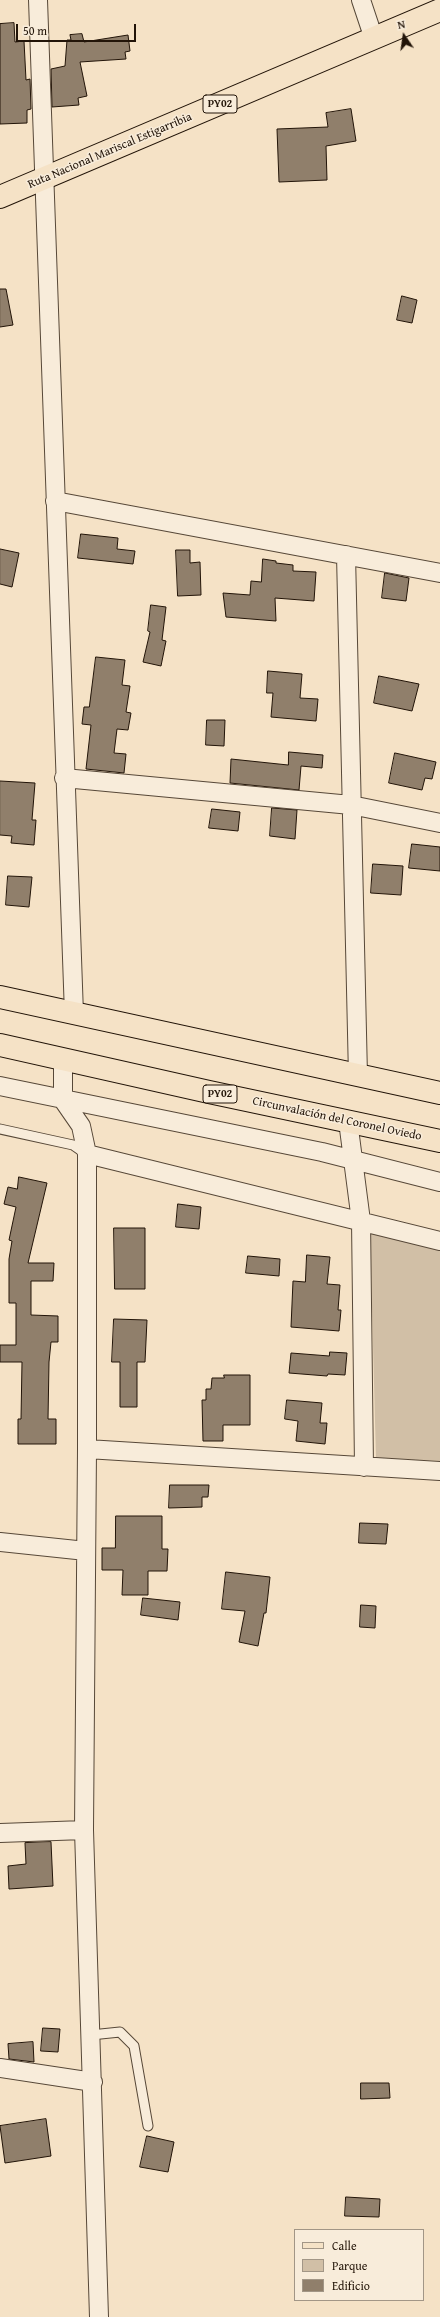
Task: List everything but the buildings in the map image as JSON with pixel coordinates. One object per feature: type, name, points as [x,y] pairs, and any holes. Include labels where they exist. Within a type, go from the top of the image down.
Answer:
[{"type":"main road","name":"Ruta Nacional Mariscal Estigarribia","points":[[0,197],[440,10]]},
{"type":"main road","points":[[0,997],[440,1093]]},
{"type":"main road","name":"Circunvalación del Coronel Oviedo","points":[[0,1045],[209,1092],[440,1141]]},
{"type":"street","points":[[38,0],[64,778],[74,1014]]},
{"type":"street","points":[[362,0],[374,39]]},
{"type":"street","points":[[55,501],[440,573]]},
{"type":"street","points":[[346,555],[358,1076]]},
{"type":"street","points":[[64,778],[351,805],[440,823]]},
{"type":"street","points":[[63,1058],[63,1100],[81,1126],[87,1154],[87,1449],[84,1830],[93,2082],[99,2317]]},
{"type":"street","points":[[0,1086],[322,1152],[440,1182]]},
{"type":"street","points":[[348,1121],[361,1221],[364,1466]]},
{"type":"street","points":[[87,1154],[440,1241]]},
{"type":"street","points":[[87,1449],[440,1471]]},
{"type":"street","points":[[0,1542],[86,1551]]},
{"type":"street","points":[[0,1833],[84,1830]]},
{"type":"street","points":[[0,2068],[93,2082]]},
{"type":"lane","points":[[0,1129],[74,1145],[87,1154]]},
{"type":"lane","points":[[91,2035],[120,2032],[134,2046],[148,2126]]},
{"type":"green space","points":[[370,1231],[440,1248],[440,1461],[376,1459]]}]
